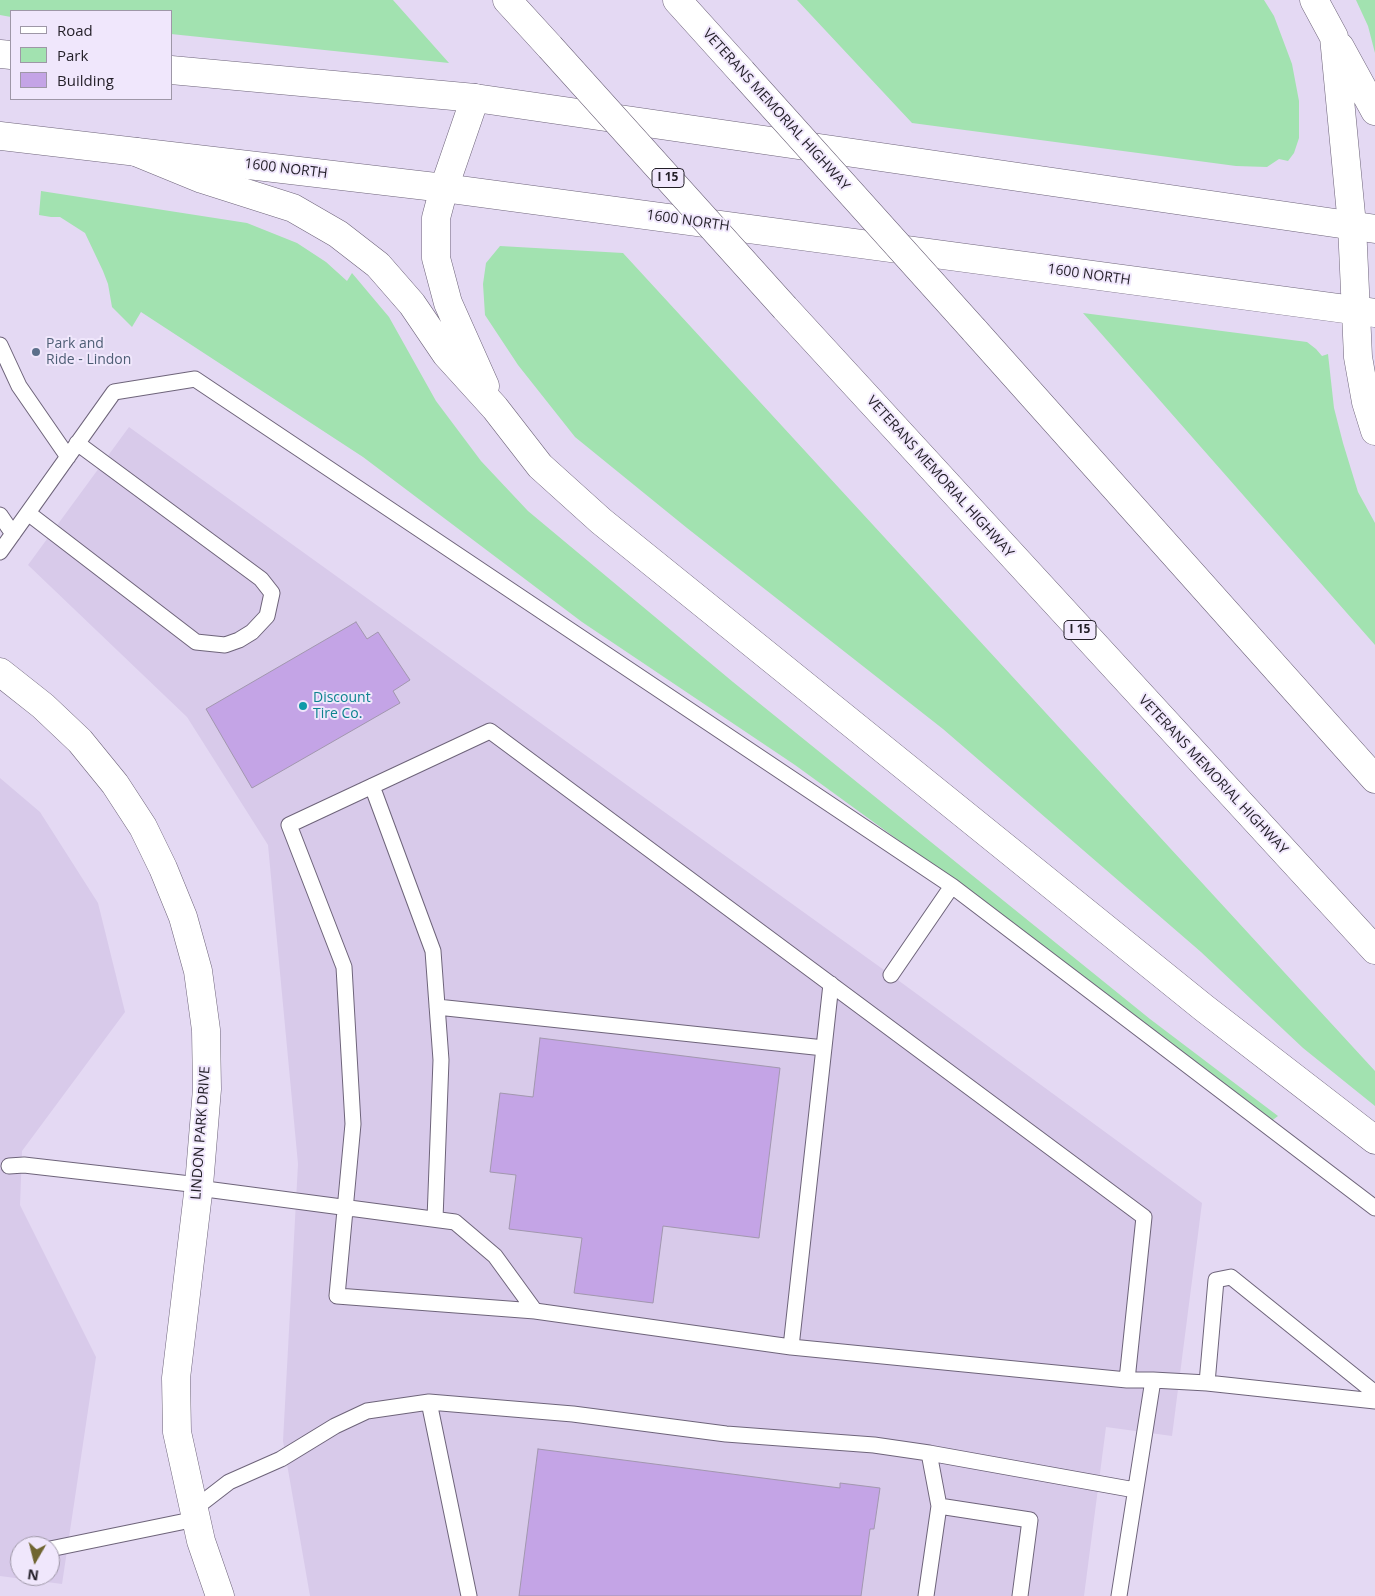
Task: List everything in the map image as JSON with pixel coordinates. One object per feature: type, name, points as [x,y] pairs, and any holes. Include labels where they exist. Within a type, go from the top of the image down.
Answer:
[{"type":"main road","name":"VETERANS MEMORIAL HIGHWAY","points":[[507,0],[786,308],[1375,950]]},
{"type":"main road","name":"VETERANS MEMORIAL HIGHWAY","points":[[677,0],[1375,779]]},
{"type":"main road","points":[[1314,0],[1375,111]]},
{"type":"main road","points":[[1334,37],[1363,227],[1365,312],[1358,357],[1366,402],[1375,431]]},
{"type":"main road","points":[[172,70],[476,98],[1363,227]]},
{"type":"main road","points":[[476,98],[444,188],[436,218],[436,258],[448,303],[494,408]]},
{"type":"main road","name":"1600 NORTH","points":[[0,136],[444,188],[1365,312]]},
{"type":"main road","points":[[136,152],[202,179],[293,208],[338,234],[378,265],[412,304],[446,354],[494,408],[540,466],[600,521],[1204,1008],[1375,1140]]},
{"type":"main road","name":"LINDON PARK DRIVE","points":[[0,672],[44,706],[74,735],[115,784],[143,827],[164,868],[183,917],[198,971],[206,1030],[207,1089],[176,1378],[177,1432],[201,1541],[220,1596]]},
{"type":"lane","points":[[0,345],[19,386],[68,457]]},
{"type":"lane","points":[[0,552],[114,392],[195,379],[952,886],[1375,1208]]},
{"type":"lane","points":[[28,513],[196,642],[224,645],[239,640],[252,632],[267,616],[272,593],[262,579],[77,443]]},
{"type":"lane","points":[[0,515],[13,534]]},
{"type":"lane","points":[[1127,1380],[1144,1217],[490,730],[289,825],[344,967],[353,1124],[336,1296],[535,1311],[791,1347],[1127,1380],[1207,1383],[1375,1401]]},
{"type":"lane","points":[[372,786],[432,951],[441,1060],[435,1219]]},
{"type":"lane","points":[[891,975],[952,886]]},
{"type":"lane","points":[[791,1347],[830,984]]},
{"type":"lane","points":[[437,1007],[824,1048]]},
{"type":"lane","points":[[8,1166],[24,1165],[198,1186],[455,1222],[495,1256],[535,1311]]},
{"type":"lane","points":[[1207,1383],[1216,1280],[1231,1277],[1375,1393]]},
{"type":"lane","points":[[1119,1596],[1153,1380]]},
{"type":"lane","points":[[429,1402],[469,1596]]},
{"type":"lane","points":[[60,1547],[195,1514],[230,1482],[281,1459],[343,1422],[368,1411],[429,1402],[573,1414],[726,1434],[874,1445],[1135,1490]]},
{"type":"lane","points":[[926,1596],[939,1506],[929,1453]]},
{"type":"lane","points":[[939,1506],[1030,1520],[1020,1596]]},
{"type":"shaded area","points":[[129,427],[891,975],[1202,1203],[1172,1436],[1106,1427],[1084,1596],[310,1596],[283,1441],[298,1164],[268,845],[187,717],[28,565]]},
{"type":"shaded area","points":[[0,778],[40,812],[98,903],[125,1012],[22,1151],[20,1205],[96,1357],[62,1584],[60,1584],[60,1536],[10,1536],[10,1577],[0,1576]]},
{"type":"green space","points":[[0,0],[393,0],[449,63],[172,34],[172,10],[10,10],[10,17],[0,15]]},
{"type":"green space","points":[[797,0],[1264,0],[1274,16],[1292,64],[1299,101],[1299,138],[1294,153],[1288,161],[1279,159],[1267,167],[1236,166],[912,123]]},
{"type":"green space","points":[[1356,0],[1375,0],[1375,53],[1368,26]]},
{"type":"green space","points":[[41,191],[247,223],[297,243],[326,262],[347,281],[352,273],[389,317],[436,401],[481,461],[528,511],[733,682],[1150,1019],[1278,1116],[1270,1122],[956,882],[795,765],[582,622],[363,457],[141,312],[132,327],[112,307],[108,284],[85,233],[60,217],[39,215]]},
{"type":"green space","points":[[500,246],[623,253],[1375,1071],[1375,1106],[1303,1048],[1201,952],[943,729],[687,528],[575,437],[518,365],[485,315],[483,284],[486,263]]},
{"type":"green space","points":[[1083,313],[1307,342],[1322,356],[1328,354],[1334,408],[1343,443],[1358,492],[1375,523],[1375,645]]},
{"type":"building","name":"Discount Tire Co.","points":[[356,622],[367,639],[378,632],[410,680],[393,691],[400,703],[252,788],[206,709]]},
{"type":"building","points":[[540,1038],[780,1068],[759,1238],[663,1226],[653,1303],[574,1293],[582,1238],[509,1229],[516,1175],[490,1172],[500,1093],[533,1097]]},
{"type":"building","points":[[538,1449],[840,1488],[840,1483],[880,1488],[874,1529],[870,1529],[861,1596],[519,1596]]},
{"type":"place","name":"Park and Ride - Lindon","points":[[36,352]]},
{"type":"place","name":"Discount Tire Co.","points":[[303,706]]}]
